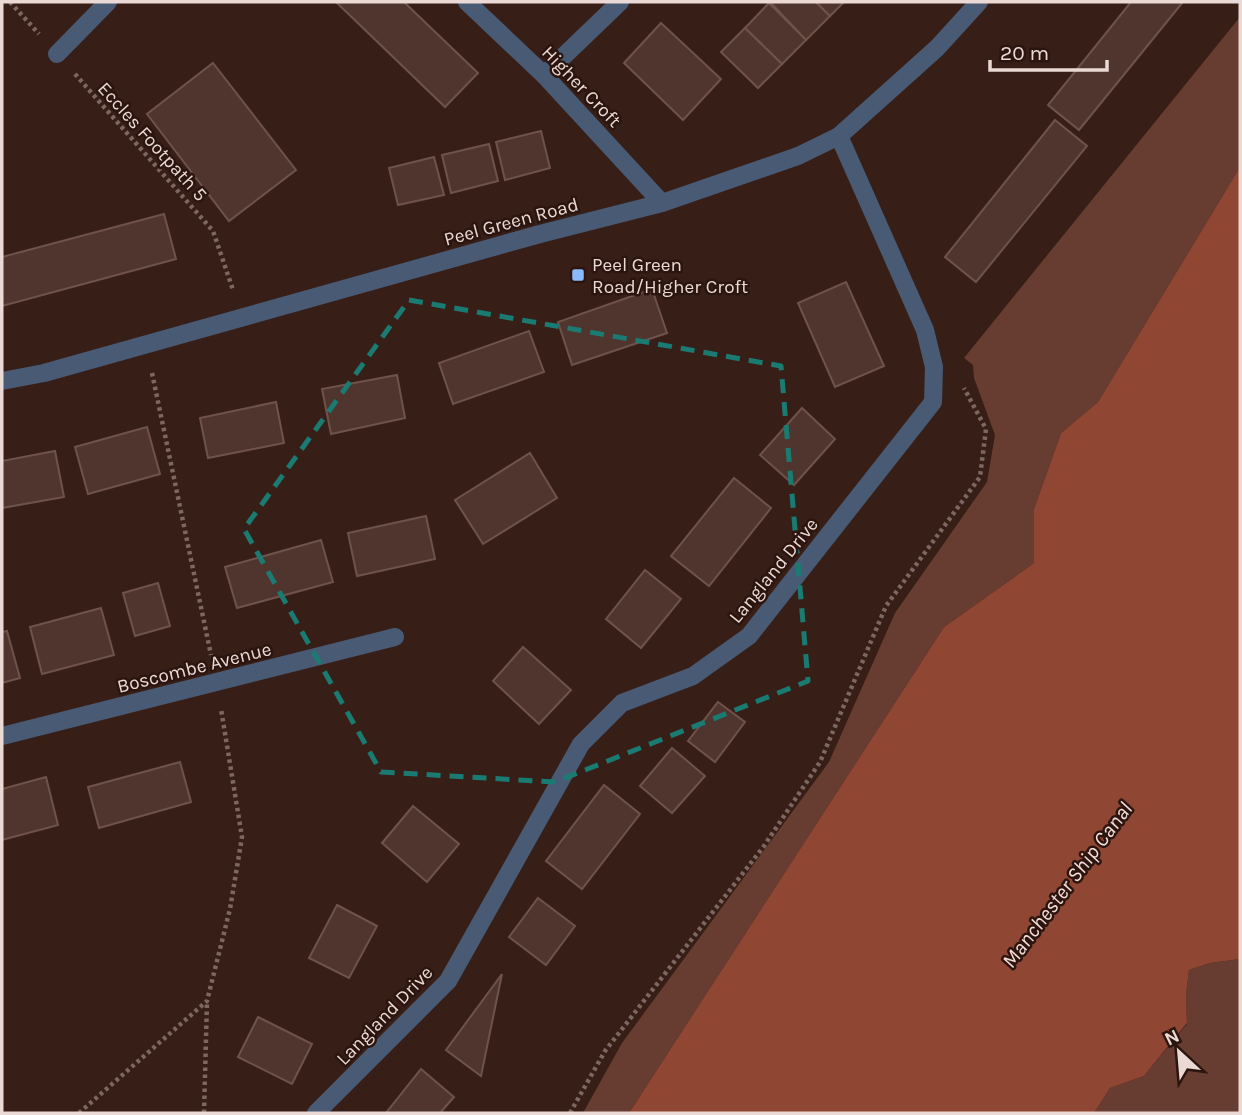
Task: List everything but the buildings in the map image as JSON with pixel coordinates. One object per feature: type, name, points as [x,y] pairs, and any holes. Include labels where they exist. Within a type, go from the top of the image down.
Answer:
[{"type":"street","points":[[57,54],[108,2]]},
{"type":"street","name":"Higher Croft","points":[[467,2],[544,75],[663,203]]},
{"type":"street","points":[[544,75],[620,2]]},
{"type":"street","name":"Peel Green Road","points":[[2,381],[44,373],[540,234],[663,203],[798,156],[839,136],[937,48],[979,2]]},
{"type":"street","name":"Langland Drive","points":[[316,1113],[448,981],[581,744],[622,703],[693,677],[750,636],[933,402],[934,367],[925,330],[839,136]]},
{"type":"street","name":"Boscombe Avenue","points":[[2,736],[395,637]]},
{"type":"path","name":"Eccles Footpath 5","points":[[10,2],[214,231],[242,317]]},
{"type":"path","points":[[146,344],[217,684],[242,837],[230,909],[207,1001],[204,1113]]},
{"type":"path","points":[[570,1113],[605,1051],[764,846],[820,762],[886,606],[980,477],[986,429],[963,386],[934,367]]},
{"type":"path","points":[[79,1113],[207,1001]]},
{"type":"highlighted area","points":[[409,300],[781,366],[808,681],[555,782],[381,772],[244,529]]},
{"type":"shaded area","points":[[1240,17],[1240,167],[1098,402],[1061,433],[1034,509],[1034,563],[944,627],[629,1113],[583,1113],[622,1043],[829,762],[895,613],[987,482],[995,435],[974,378],[973,365],[964,358]]},
{"type":"shaded area","points":[[1240,959],[1240,1113],[1094,1113],[1110,1088],[1144,1076],[1187,1024],[1189,970],[1210,963]]},
{"type":"water","name":"Manchester Ship Canal","points":[[1240,167],[1240,959],[1210,963],[1189,970],[1187,1023],[1144,1076],[1110,1088],[1094,1113],[629,1113],[944,627],[1034,563],[1034,509],[1061,433],[1098,402]]},
{"type":"place","name":"Peel Green Road/Higher Croft","points":[[578,275]]}]
